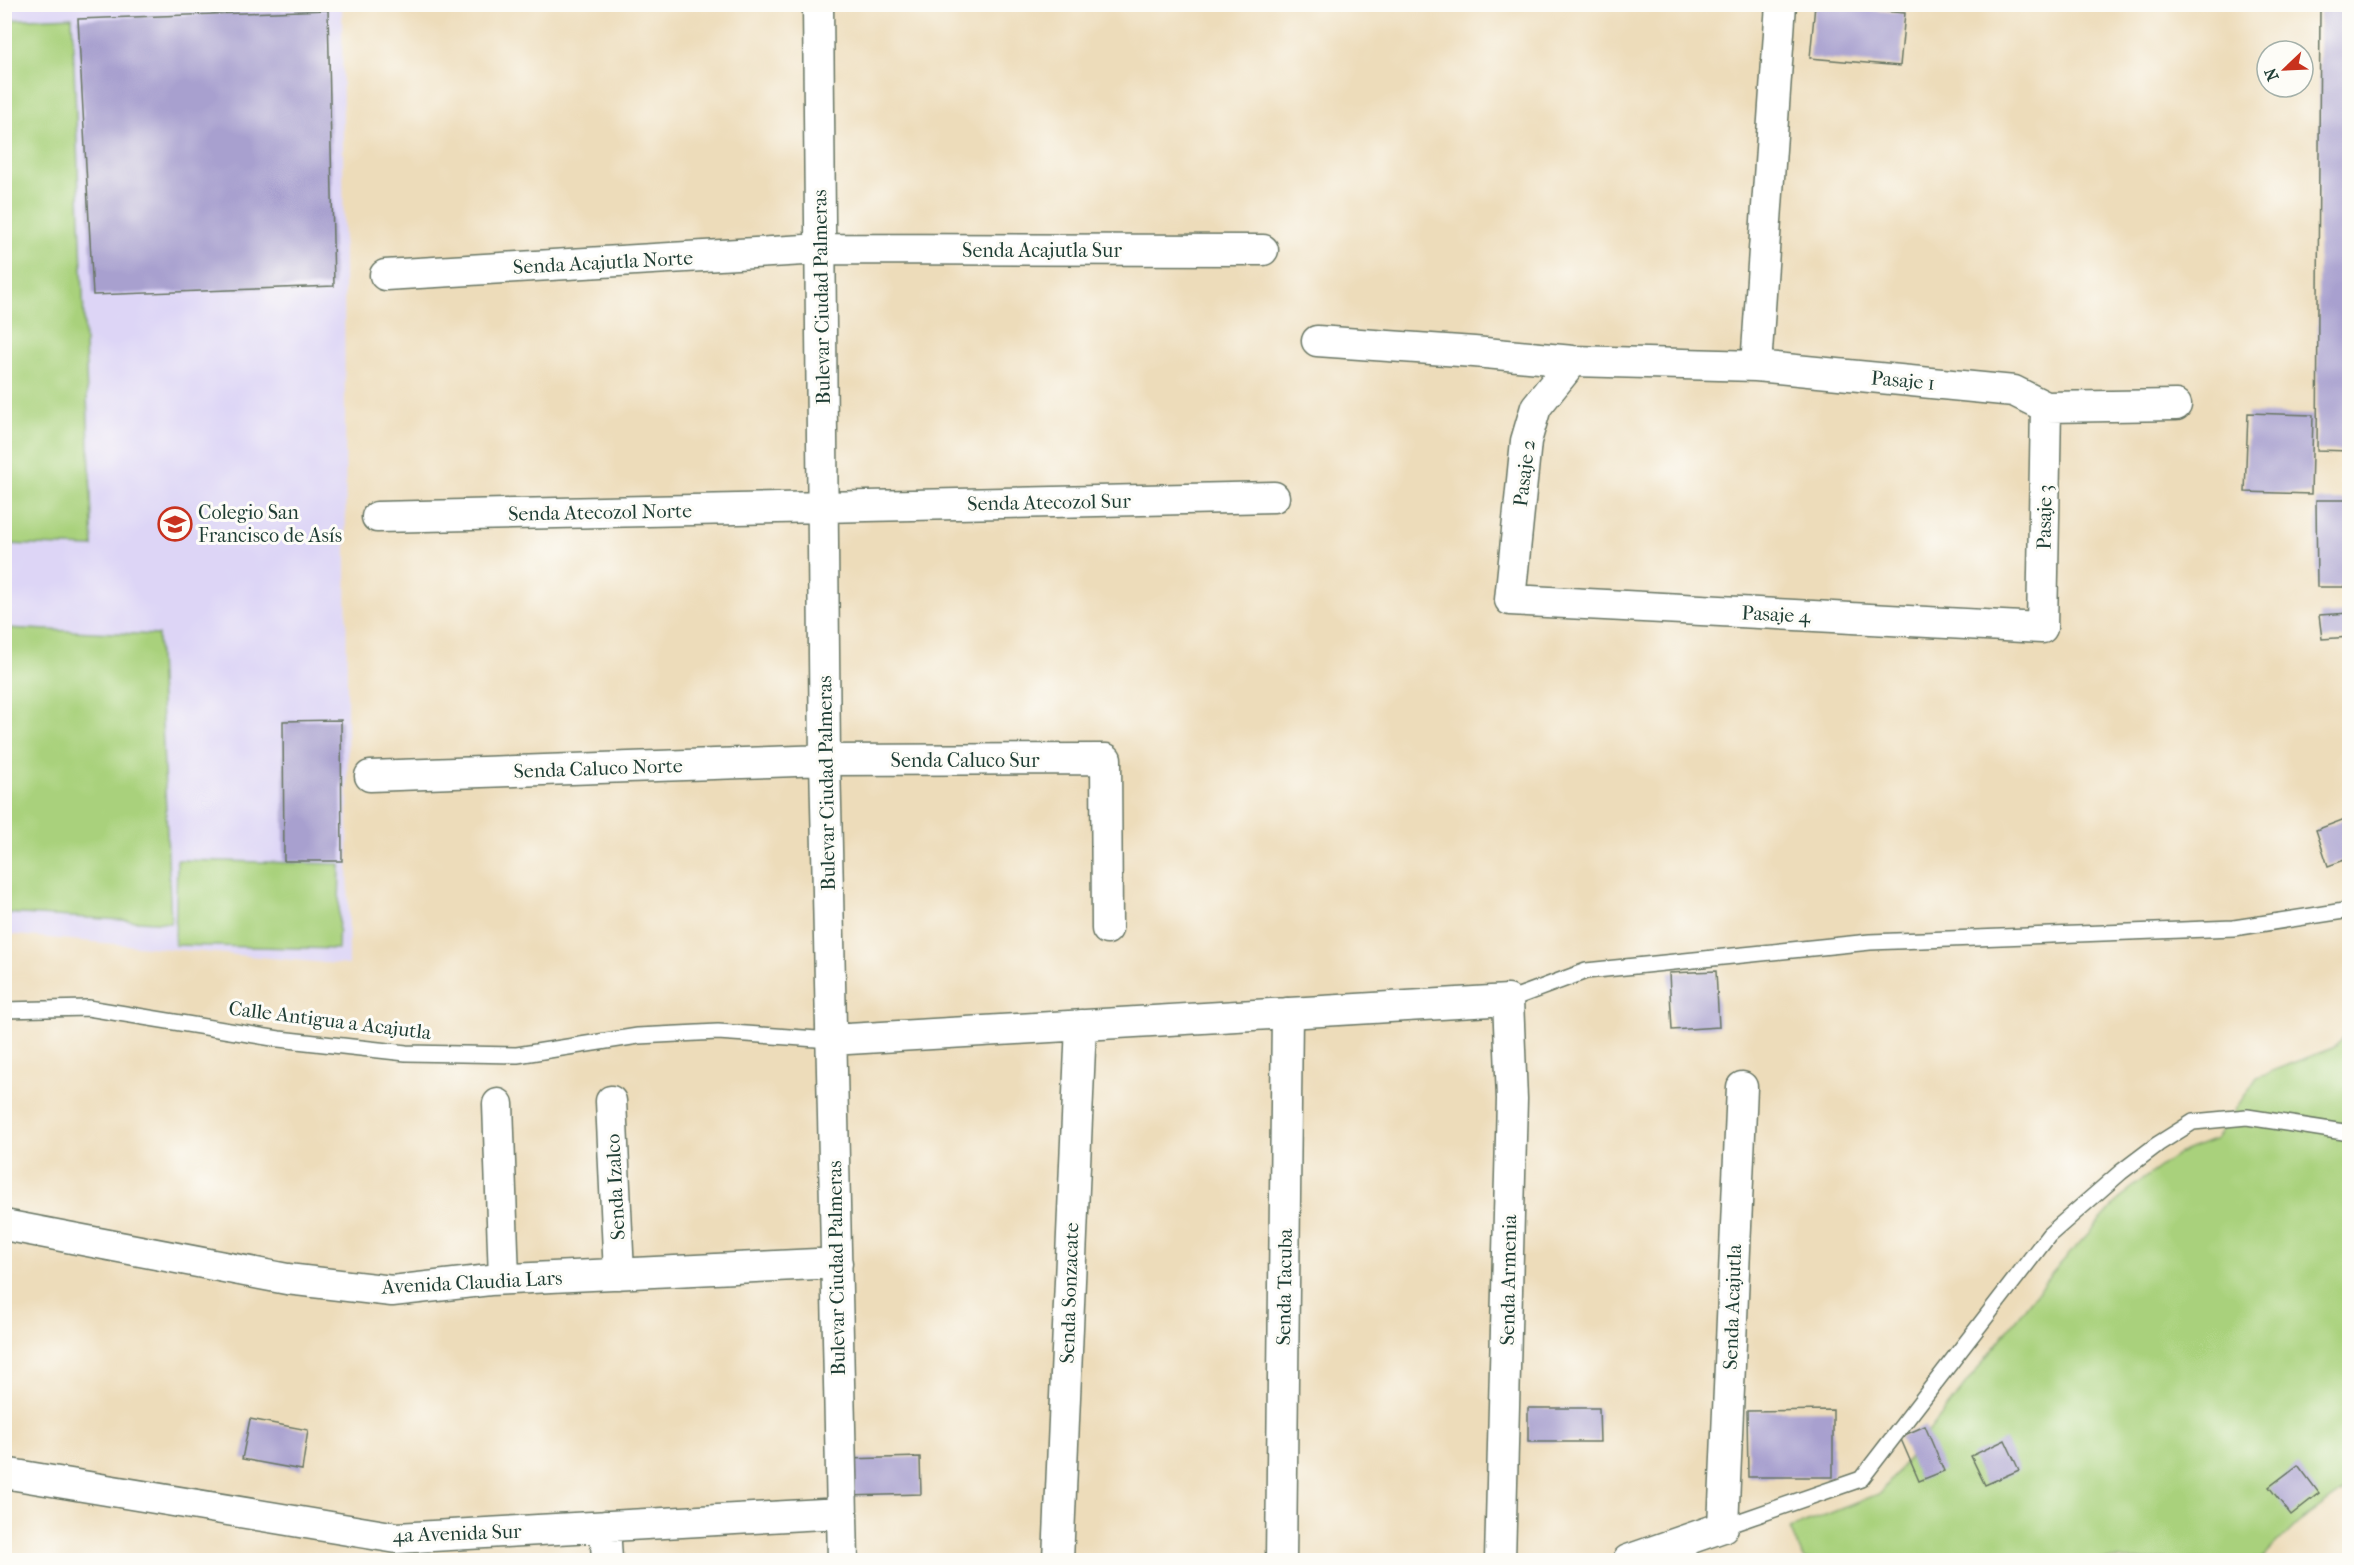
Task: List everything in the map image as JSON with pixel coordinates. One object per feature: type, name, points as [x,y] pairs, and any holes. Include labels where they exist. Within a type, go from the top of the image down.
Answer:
[{"type":"street","name":"Bulevar Ciudad Palmeras","points":[[818,4],[825,760],[843,1560]]},
{"type":"street","points":[[1756,366],[1781,4]]},
{"type":"street","name":"Senda Acajutla Sur","points":[[821,249],[1263,250]]},
{"type":"street","name":"Senda Acajutla Norte","points":[[385,275],[821,249]]},
{"type":"street","name":"Pasaje 1","points":[[1317,341],[1573,361],[1756,366],[2014,391],[2046,407]]},
{"type":"street","name":"Pasaje 2","points":[[1510,600],[1526,441],[1536,407],[1573,361]]},
{"type":"street","points":[[2046,407],[2176,405]]},
{"type":"street","name":"Pasaje 3","points":[[2042,628],[2046,407]]},
{"type":"street","name":"Senda Atecozol Sur","points":[[823,508],[1274,497]]},
{"type":"street","name":"Senda Atecozol Norte","points":[[377,517],[823,508]]},
{"type":"street","name":"Pasaje 4","points":[[1510,600],[2042,628]]},
{"type":"street","name":"Senda Caluco Sur","points":[[825,760],[1106,759],[1107,929]]},
{"type":"street","name":"Senda Caluco Norte","points":[[370,776],[825,760]]},
{"type":"street","points":[[831,1040],[1508,1000]]},
{"type":"street","name":"Senda Armenia","points":[[1500,1560],[1512,1099],[1508,1000]]},
{"type":"street","name":"Senda Tacuba","points":[[1281,1560],[1287,1013]]},
{"type":"street","name":"Senda Sonzacate","points":[[1058,1560],[1081,1025]]},
{"type":"street","name":"Senda Acajutla","points":[[1723,1527],[1742,1087]]},
{"type":"street","name":"Senda Izalco","points":[[611,1101],[619,1274]]},
{"type":"street","points":[[498,1104],[504,1279]]},
{"type":"street","name":"Avenida Claudia Lars","points":[[4,1225],[287,1279],[392,1290],[504,1279],[837,1263]]},
{"type":"street","name":"4a Avenida Sur","points":[[4,1473],[398,1549],[605,1526],[842,1513]]},
{"type":"street","points":[[605,1526],[607,1560]]},
{"type":"street","points":[[1628,1560],[1723,1527]]},
{"type":"lane","points":[[1508,1000],[1586,971],[1870,942],[2234,927],[2349,910]]},
{"type":"lane","name":"Calle Antigua a Acajutla","points":[[4,1010],[88,1008],[279,1039],[406,1053],[517,1055],[638,1036],[718,1032],[831,1040]]},
{"type":"lane","points":[[1723,1527],[1861,1479],[2049,1234],[2121,1172],[2158,1144],[2193,1122],[2247,1117],[2349,1133]]},
{"type":"shaded area","name":"Colegio San Francisco de Asís","points":[[4,5],[342,5],[349,965],[5,934]]},
{"type":"green space","points":[[72,17],[93,547],[5,544],[5,20]]},
{"type":"green space","points":[[5,628],[158,635],[171,923],[5,913]]},
{"type":"green space","points":[[177,860],[340,864],[338,949],[175,945]]},
{"type":"green space","points":[[2349,1029],[2349,1487],[2297,1524],[2261,1560],[1804,1560],[1790,1529],[1881,1493],[2052,1273],[2128,1190],[2179,1153],[2216,1139],[2257,1077],[2335,1047]]},
{"type":"building","points":[[2320,4],[2350,4],[2350,451],[2317,450]]},
{"type":"building","points":[[1815,5],[1905,13],[1900,66],[1810,58]]},
{"type":"building","points":[[328,10],[334,286],[93,295],[78,19]]},
{"type":"building","points":[[2248,413],[2313,415],[2311,494],[2245,492]]},
{"type":"building","points":[[2316,500],[2350,500],[2350,587],[2317,587]]},
{"type":"building","points":[[2350,613],[2350,637],[2322,639],[2319,615]]},
{"type":"building","points":[[341,720],[342,861],[284,861],[283,721]]},
{"type":"building","points":[[2350,817],[2350,858],[2328,866],[2316,830]]},
{"type":"building","points":[[1716,971],[1719,1027],[1672,1030],[1669,973]]},
{"type":"building","points":[[1528,1408],[1599,1408],[1600,1442],[1528,1442]]},
{"type":"building","points":[[1833,1410],[1833,1477],[1748,1477],[1747,1411]]},
{"type":"building","points":[[250,1419],[308,1430],[302,1470],[242,1459]]},
{"type":"building","points":[[1925,1426],[1944,1471],[1919,1481],[1900,1437]]},
{"type":"building","points":[[2005,1440],[2019,1470],[1985,1485],[1971,1456]]},
{"type":"building","points":[[920,1457],[921,1494],[847,1496],[846,1459]]},
{"type":"building","points":[[2298,1465],[2319,1493],[2291,1515],[2269,1487]]},
{"type":"place","name":"Colegio San Francisco de Asís","points":[[175,524]]}]
